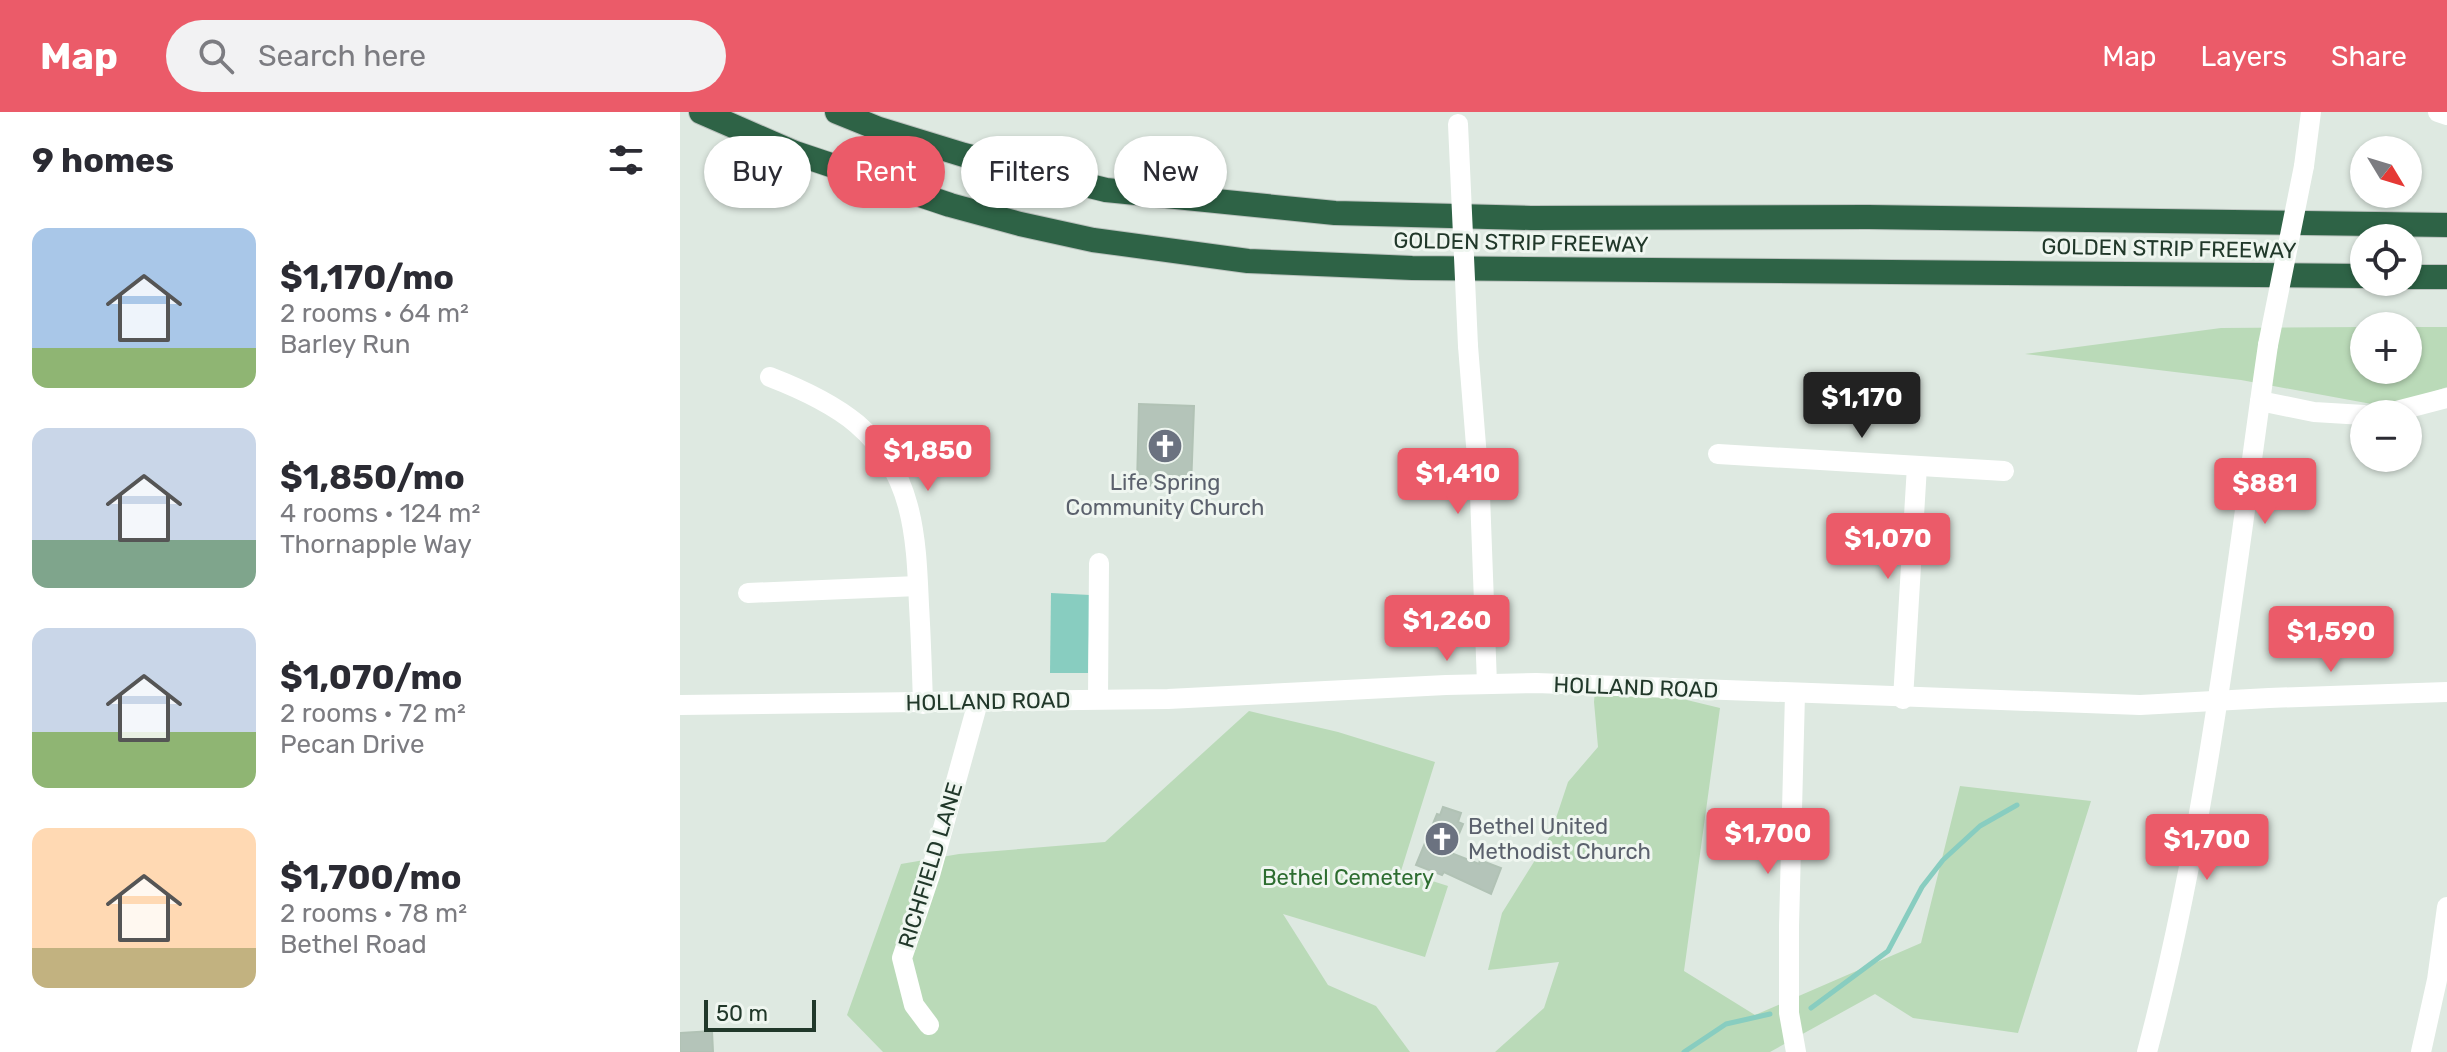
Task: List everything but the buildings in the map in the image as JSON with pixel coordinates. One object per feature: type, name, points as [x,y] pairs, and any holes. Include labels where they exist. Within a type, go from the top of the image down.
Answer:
[{"type":"highway","name":"GOLDEN STRIP FREEWAY","points":[[701,112],[795,153],[950,205],[1093,240],[1248,261],[1412,268],[2350,276]]},
{"type":"highway","name":"GOLDEN STRIP FREEWAY","points":[[837,112],[879,129],[964,155],[1106,190],[1335,213],[1531,218],[1868,217],[2447,225]]},
{"type":"highway","points":[[2422,277],[2447,277]]},
{"type":"street","points":[[2147,1052],[2170,967],[2217,701],[2268,345],[2304,166],[2311,112]]},
{"type":"street","points":[[2438,112],[2447,115]]},
{"type":"street","points":[[1458,118],[1468,346],[1480,495],[1487,684]]},
{"type":"street","points":[[770,377],[840,412],[864,431],[901,482],[911,513],[918,586],[923,704]]},
{"type":"street","points":[[2422,404],[2447,398]]},
{"type":"street","points":[[2260,401],[2314,412],[2350,414]]},
{"type":"street","points":[[1718,454],[2004,471]]},
{"type":"street","points":[[1903,699],[1917,466]]},
{"type":"street","points":[[1098,699],[1099,563]]},
{"type":"street","points":[[748,593],[918,586]]},
{"type":"street","name":"HOLLAND ROAD","points":[[680,705],[1168,699],[1487,684],[1598,685],[1903,699],[2140,705],[2447,692]]},
{"type":"street","points":[[1795,694],[1789,1013],[1796,1052]]},
{"type":"street","name":"RICHFIELD LANE","points":[[929,1025],[914,1005],[902,958],[930,875],[978,702]]},
{"type":"street","points":[[2421,1052],[2442,982],[2447,907]]},
{"type":"green space","points":[[2350,327],[2350,384],[2422,384],[2422,327],[2447,327],[2447,387],[2409,400],[2350,400],[2241,380],[2025,354],[2221,328]]},
{"type":"green space","points":[[1596,678],[1720,708],[1684,971],[1755,1015],[1921,943],[1960,786],[2091,801],[2018,1033],[1913,1018],[1875,994],[1770,1052],[1495,1052],[1544,1008],[1559,962],[1488,970],[1502,913],[1550,836],[1568,782],[1598,747],[1594,702]]},
{"type":"green space","name":"Bethel Cemetery","points":[[1249,711],[1338,732],[1435,762],[1401,871],[1448,886],[1425,957],[1283,914],[1328,985],[1376,1006],[1410,1052],[883,1052],[847,1015],[901,864],[959,854],[1105,842]]},
{"type":"water","points":[[1051,593],[1090,595],[1088,673],[1050,673]]},
{"type":"waterway","points":[[1811,1008],[1888,951],[1922,887],[1943,860],[1980,826],[2017,805]]},
{"type":"waterway","points":[[1684,1052],[1726,1024],[1770,1014]]},
{"type":"place","name":"Life Spring Community Church","points":[[1165,446]]},
{"type":"place","name":"Bethel United Methodist Church","points":[[1442,839]]}]
